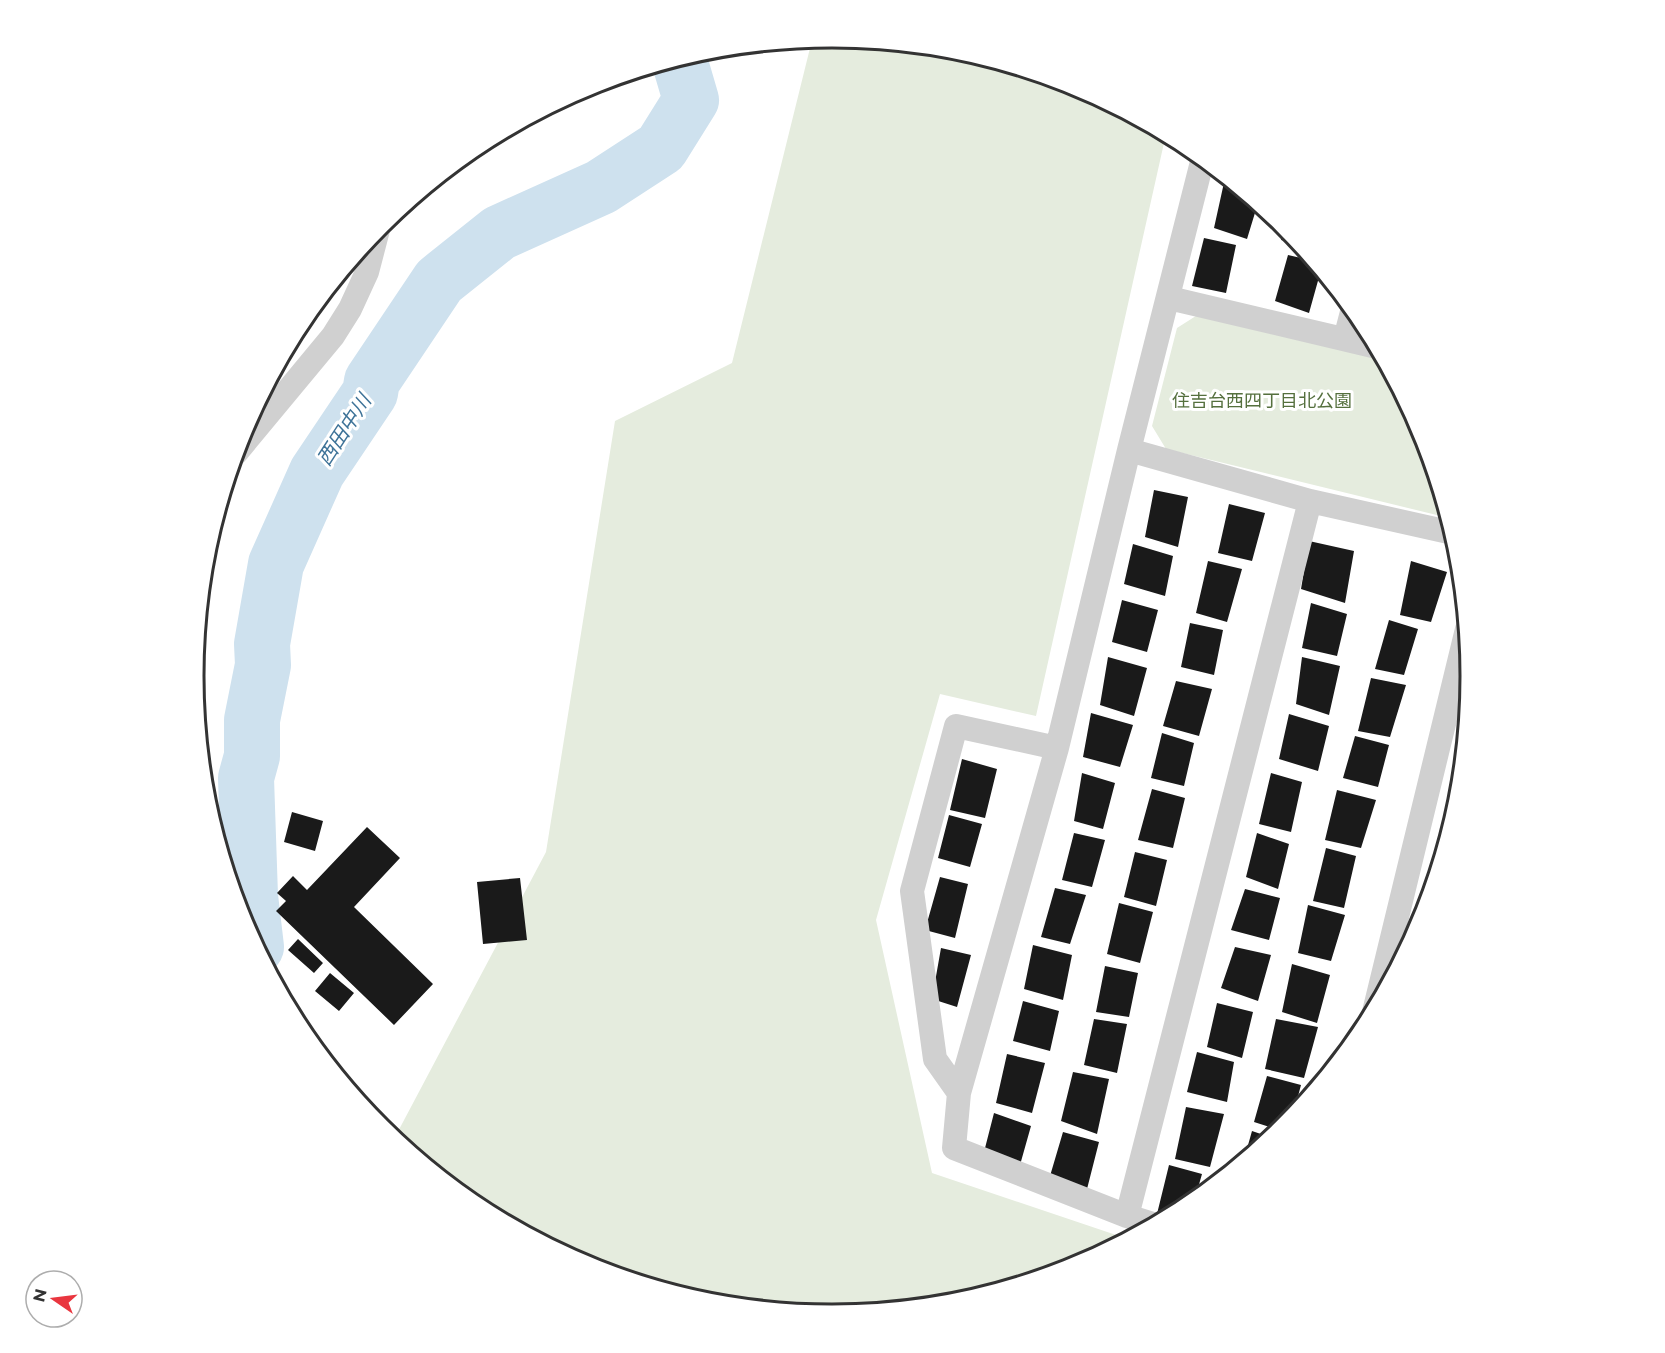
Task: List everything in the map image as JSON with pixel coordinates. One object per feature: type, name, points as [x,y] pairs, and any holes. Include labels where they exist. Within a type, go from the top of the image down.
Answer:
[{"type":"street","points":[[1145,1222],[954,1148],[959,1093],[1058,748],[1129,450],[1201,168]]},
{"type":"street","points":[[254,431],[333,336],[350,309],[367,272],[373,248]]},
{"type":"street","points":[[1169,298],[1366,344]]},
{"type":"street","points":[[1345,339],[1350,320]]},
{"type":"street","points":[[1129,450],[1310,501],[1444,531]]},
{"type":"street","points":[[1126,1216],[1310,501]]},
{"type":"street","points":[[1381,983],[1460,655]]},
{"type":"street","points":[[959,1093],[934,1059],[912,891],[956,726],[1058,748]]},
{"type":"green space","points":[[810,49],[874,49],[915,53],[995,69],[1073,96],[1164,143],[1036,716],[940,694],[876,920],[932,1173],[1118,1236],[1035,1272],[955,1293],[874,1304],[791,1304],[710,1293],[630,1272],[592,1257],[518,1221],[450,1175],[398,1131],[546,852],[615,421],[732,363]]},
{"type":"green space","name":"住吉台西四丁目北公園","points":[[1199,314],[1374,358],[1413,436],[1428,474],[1440,516],[1166,449],[1152,426],[1177,328]]},
{"type":"building","points":[[1223,185],[1255,212],[1247,239],[1214,228]]},
{"type":"building","points":[[1204,238],[1236,245],[1226,293],[1192,286]]},
{"type":"building","points":[[1288,255],[1301,258],[1319,279],[1309,313],[1275,301]]},
{"type":"building","points":[[1154,490],[1188,497],[1178,547],[1145,537]]},
{"type":"building","points":[[1229,504],[1265,513],[1252,561],[1218,553]]},
{"type":"building","points":[[1309,541],[1354,551],[1345,603],[1301,589]]},
{"type":"building","points":[[1133,544],[1173,556],[1165,596],[1124,584]]},
{"type":"building","points":[[1208,561],[1242,569],[1227,622],[1196,613]]},
{"type":"building","points":[[1411,561],[1447,572],[1431,622],[1400,615]]},
{"type":"building","points":[[1122,600],[1158,610],[1147,652],[1112,642]]},
{"type":"building","points":[[1311,603],[1347,614],[1337,656],[1302,648]]},
{"type":"building","points":[[1389,620],[1418,629],[1404,675],[1375,669]]},
{"type":"building","points":[[1190,623],[1223,630],[1214,675],[1181,667]]},
{"type":"building","points":[[1108,657],[1147,668],[1134,716],[1100,705]]},
{"type":"building","points":[[1302,657],[1340,666],[1329,715],[1296,704]]},
{"type":"building","points":[[1371,678],[1406,685],[1390,737],[1358,731]]},
{"type":"building","points":[[1176,681],[1212,689],[1199,736],[1163,726]]},
{"type":"building","points":[[1091,713],[1133,725],[1120,767],[1083,757]]},
{"type":"building","points":[[1289,714],[1329,726],[1318,771],[1279,759]]},
{"type":"building","points":[[1162,733],[1194,743],[1184,786],[1151,778]]},
{"type":"building","points":[[1355,736],[1389,745],[1378,787],[1343,778]]},
{"type":"building","points":[[962,759],[997,769],[985,818],[950,810]]},
{"type":"building","points":[[1082,773],[1115,783],[1103,829],[1074,821]]},
{"type":"building","points":[[1271,773],[1302,782],[1291,832],[1259,824]]},
{"type":"building","points":[[1152,789],[1185,798],[1173,848],[1138,840]]},
{"type":"building","points":[[1337,790],[1376,800],[1361,848],[1325,840]]},
{"type":"building","points":[[292,812],[323,821],[315,851],[284,842]]},
{"type":"building","points":[[949,815],[982,824],[970,867],[938,858]]},
{"type":"building","points":[[367,827],[400,858],[354,907],[433,984],[394,1025],[276,911],[286,901],[277,893],[293,876],[307,890]]},
{"type":"building","points":[[1074,833],[1105,840],[1092,887],[1062,880]]},
{"type":"building","points":[[1257,833],[1289,844],[1278,889],[1246,877]]},
{"type":"building","points":[[1326,848],[1356,856],[1344,908],[1313,901]]},
{"type":"building","points":[[1135,852],[1167,860],[1156,906],[1124,897]]},
{"type":"building","points":[[940,877],[968,884],[955,938],[925,930]]},
{"type":"building","points":[[520,878],[527,940],[483,944],[477,882]]},
{"type":"building","points":[[1055,888],[1086,895],[1070,944],[1041,937]]},
{"type":"building","points":[[1245,889],[1280,898],[1269,940],[1231,930]]},
{"type":"building","points":[[1119,903],[1153,912],[1140,963],[1107,954]]},
{"type":"building","points":[[1308,905],[1345,915],[1331,961],[1298,953]]},
{"type":"building","points":[[298,939],[323,963],[314,973],[288,950]]},
{"type":"building","points":[[1033,945],[1072,955],[1063,1000],[1024,989]]},
{"type":"building","points":[[1235,947],[1271,955],[1258,1001],[1221,988]]},
{"type":"building","points":[[941,948],[971,955],[957,1007],[932,999]]},
{"type":"building","points":[[1292,964],[1330,975],[1317,1023],[1282,1012]]},
{"type":"building","points":[[1105,966],[1138,973],[1129,1017],[1096,1012]]},
{"type":"building","points":[[330,973],[354,993],[339,1011],[315,991]]},
{"type":"building","points":[[1023,1001],[1059,1011],[1050,1051],[1013,1041]]},
{"type":"building","points":[[1217,1003],[1253,1012],[1242,1058],[1207,1047]]},
{"type":"building","points":[[1094,1019],[1127,1024],[1117,1073],[1084,1065]]},
{"type":"building","points":[[1276,1019],[1318,1027],[1304,1078],[1265,1069]]},
{"type":"building","points":[[1197,1052],[1234,1062],[1227,1102],[1187,1092]]},
{"type":"building","points":[[1007,1054],[1045,1063],[1032,1113],[996,1103]]},
{"type":"building","points":[[1073,1072],[1109,1079],[1097,1134],[1061,1121]]},
{"type":"building","points":[[1267,1076],[1301,1085],[1297,1099],[1270,1127],[1254,1122]]},
{"type":"building","points":[[1186,1107],[1224,1114],[1210,1167],[1175,1159]]},
{"type":"building","points":[[994,1113],[1031,1126],[1020,1165],[984,1152]]},
{"type":"building","points":[[1252,1131],[1263,1135],[1247,1149]]},
{"type":"building","points":[[1063,1132],[1099,1142],[1087,1189],[1050,1176]]},
{"type":"building","points":[[1169,1165],[1202,1174],[1198,1187],[1157,1215]]},
{"type":"waterway","name":"西田中川","points":[[253,918],[246,778],[252,756],[252,720],[263,665],[262,644],[276,564],[317,472],[370,393],[372,381],[439,281],[499,233],[601,187],[661,148],[691,100],[681,66]]}]
